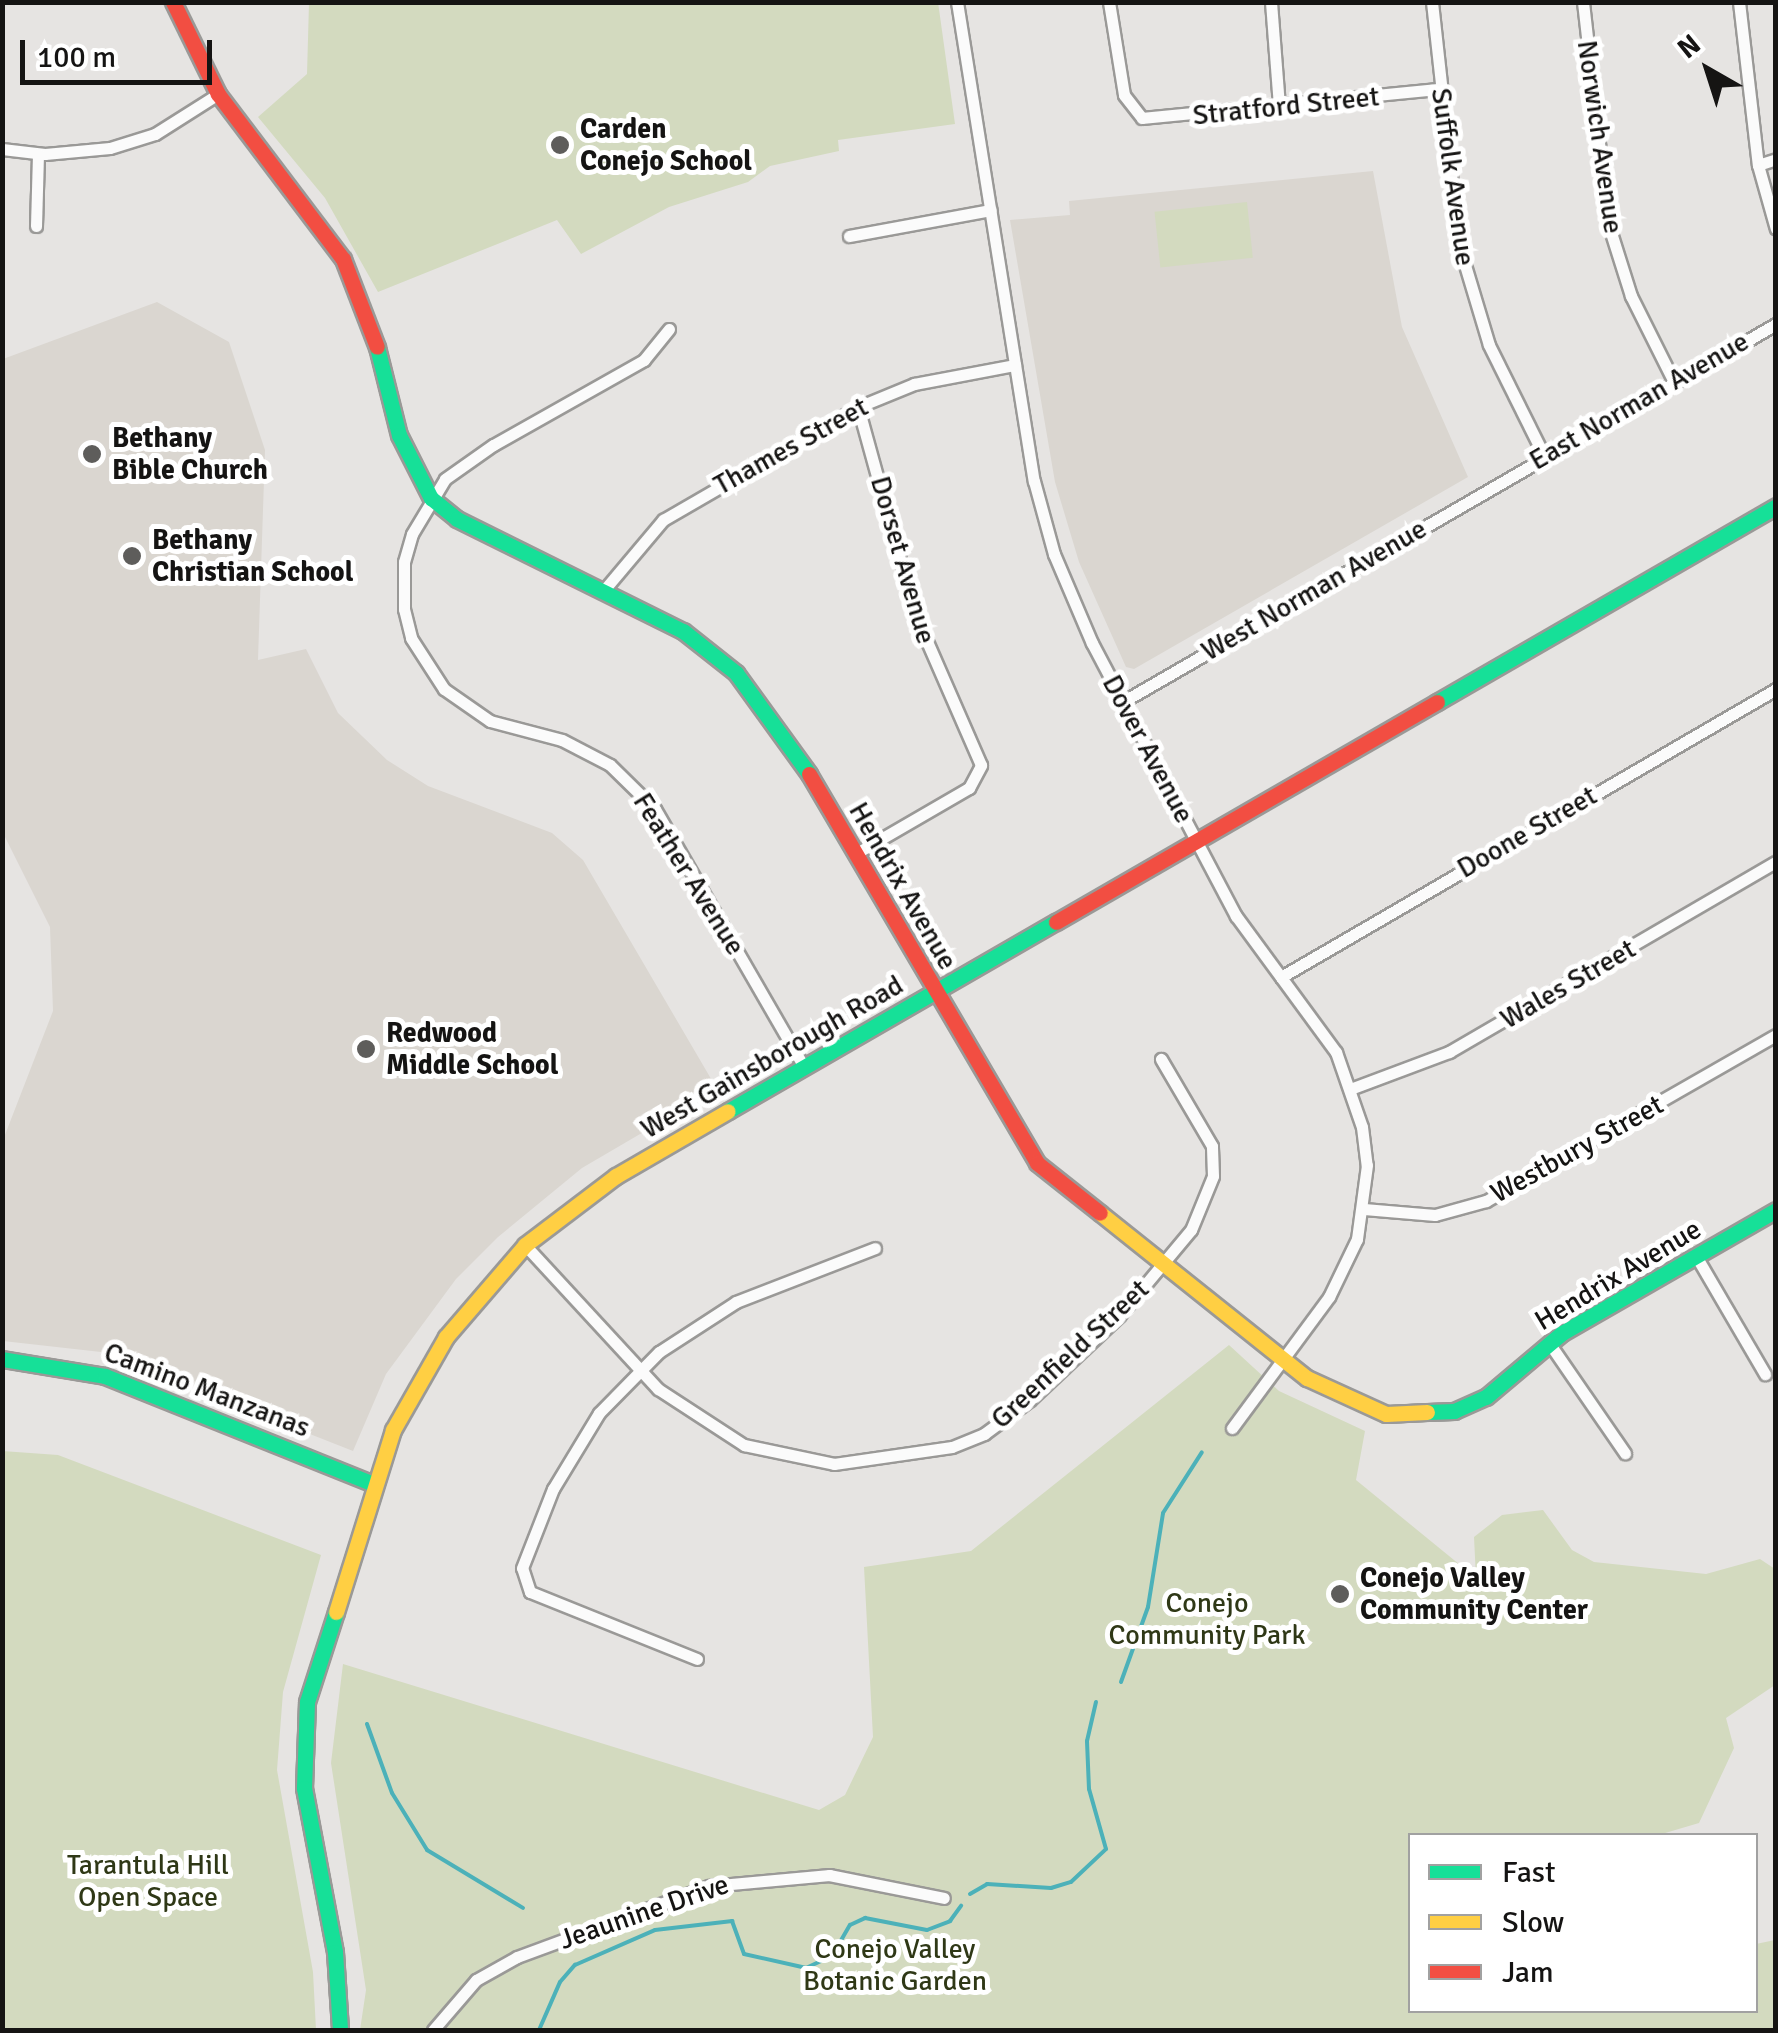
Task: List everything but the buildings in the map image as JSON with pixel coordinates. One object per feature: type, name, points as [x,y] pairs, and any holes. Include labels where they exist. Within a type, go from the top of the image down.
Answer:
[{"type":"street","name":"Hendrix Avenue","points":[[173,2],[218,94],[312,210],[342,259],[372,326],[399,435],[432,498],[457,519],[682,630],[736,673],[778,722],[1038,1163],[1162,1267],[1283,1359],[1361,1407],[1417,1417],[1486,1397],[1549,1343],[1776,1210]]},
{"type":"street","name":"Dover Avenue","points":[[957,2],[1034,481],[1054,554],[1124,701],[1236,916],[1324,1032],[1353,1088],[1367,1165],[1364,1209],[1328,1297],[1232,1428]]},
{"type":"street","name":"Stratford Street","points":[[1109,2],[1124,95],[1134,112],[1169,120],[1440,89]]},
{"type":"street","points":[[1271,2],[1279,106]]},
{"type":"street","name":"Suffolk Avenue","points":[[1432,2],[1463,261],[1489,346],[1544,456]]},
{"type":"street","name":"Norwich Avenue","points":[[1583,2],[1608,224],[1631,296],[1673,380]]},
{"type":"street","points":[[1739,2],[1758,165],[1776,229]]},
{"type":"street","points":[[2,149],[38,154],[110,148],[155,134],[218,94]]},
{"type":"street","points":[[36,226],[38,154]]},
{"type":"street","points":[[1758,165],[1776,159]]},
{"type":"street","points":[[849,236],[991,210]]},
{"type":"street","name":"East Norman Avenue","points":[[1504,480],[1776,324]]},
{"type":"street","name":"Feather Avenue","points":[[668,329],[644,360],[493,445],[445,480],[412,534],[402,586],[411,638],[444,688],[490,721],[562,740],[630,781],[675,840],[804,1067]]},
{"type":"street","name":"Thames Street","points":[[604,590],[663,520],[858,407],[914,384],[1015,365]]},
{"type":"street","name":"Dorset Avenue","points":[[855,854],[969,788],[981,766],[914,614],[858,407]]},
{"type":"street","name":"West Norman Avenue","points":[[1124,701],[1504,480]]},
{"type":"street","name":"West Gainsborough Road","points":[[370,1484],[446,1337],[525,1246],[616,1176],[1776,506]]},
{"type":"street","name":"Doone Street","points":[[1281,977],[1776,689]]},
{"type":"street","name":"Wales Street","points":[[1353,1088],[1449,1052],[1776,862]]},
{"type":"street","name":"Westbury Street","points":[[1364,1209],[1436,1214],[1486,1201],[1776,1035]]},
{"type":"street","name":"Greenfield Street","points":[[525,1246],[679,1407],[744,1445],[834,1464],[935,1452],[1006,1421],[1162,1267],[1191,1230],[1214,1176],[1203,1122],[1162,1059]]},
{"type":"street","points":[[697,1659],[537,1597],[522,1577],[553,1489],[576,1446],[640,1370],[736,1302],[874,1248]]},
{"type":"street","points":[[1696,1256],[1764,1374]]},
{"type":"street","points":[[1549,1343],[1625,1453]]},
{"type":"street","name":"Camino Manzanas","points":[[2,1359],[104,1376],[370,1484]]},
{"type":"street","points":[[340,2030],[335,1952],[304,1788],[304,1727],[314,1664],[370,1484]]},
{"type":"street","name":"Jeaunine Drive","points":[[433,2030],[460,1995],[505,1964],[709,1886],[829,1875],[944,1898]]},
{"type":"shaded area","points":[[1373,171],[1402,327],[1468,477],[1134,669],[1126,667],[1079,562],[1055,482],[1010,220],[1070,215],[1069,201]]},
{"type":"shaded area","name":"Redwood Middle School","points":[[157,302],[229,342],[265,450],[258,660],[306,649],[338,713],[387,760],[428,786],[552,833],[583,860],[717,1089],[582,1168],[498,1237],[456,1279],[386,1374],[353,1451],[101,1352],[3,1341],[3,1140],[53,1011],[50,927],[3,833],[3,359]]},
{"type":"green space","name":"Carden Conejo School","points":[[938,2],[955,124],[838,140],[839,151],[770,166],[748,182],[669,207],[581,254],[557,220],[378,292],[325,198],[258,117],[307,74],[309,3]]},
{"type":"green space","points":[[1247,202],[1253,258],[1160,267],[1155,212]]},
{"type":"green space","name":"Conejo Community Park","points":[[1229,1345],[1279,1391],[1365,1431],[1356,1480],[1476,1578],[1474,1537],[1502,1515],[1543,1510],[1572,1550],[1594,1562],[1706,1574],[1760,1559],[1775,1569],[1775,1685],[1726,1718],[1734,1748],[1699,1823],[1665,1833],[1408,1833],[1408,2013],[1758,2013],[1758,1944],[1775,1940],[1775,2030],[360,2030],[366,1990],[331,1763],[343,1664],[819,1810],[845,1795],[873,1737],[864,1567],[971,1551]]},
{"type":"green space","name":"Tarantula Hill Open Space","points":[[2,1451],[58,1455],[321,1555],[283,1692],[277,1770],[313,1972],[316,2030],[3,2030]]},
{"type":"waterway","points":[[1121,1682],[1148,1607],[1163,1513],[1202,1452]]},
{"type":"waterway","points":[[970,1894],[987,1884],[1051,1888],[1071,1882],[1106,1849],[1089,1789],[1087,1741],[1096,1702]]},
{"type":"waterway","points":[[367,1724],[392,1793],[427,1850],[523,1908]]},
{"type":"waterway","points":[[539,2030],[560,1982],[575,1965],[655,1930],[732,1921],[744,1954],[806,1968],[832,1956],[850,1925],[865,1918],[927,1930],[950,1921],[961,1906]]},
{"type":"traffic: fast","points":[[377,347],[399,435],[431,498],[457,519],[683,631],[736,673],[809,774]]},
{"type":"traffic: fast","points":[[1437,702],[1776,506]]},
{"type":"traffic: fast","points":[[728,1111],[1056,922]]},
{"type":"traffic: fast","points":[[1427,1412],[1454,1411],[1486,1397],[1562,1333],[1776,1210]]},
{"type":"traffic: fast","points":[[2,1359],[105,1376],[371,1483]]},
{"type":"traffic: fast","points":[[336,1612],[307,1702],[304,1788],[335,1952],[340,2030]]},
{"type":"traffic: slow","points":[[336,1612],[393,1430],[446,1337],[525,1245],[616,1176],[728,1111]]},
{"type":"traffic: slow","points":[[1100,1213],[1307,1378],[1386,1414],[1427,1412]]},
{"type":"traffic: jam","points":[[173,2],[218,94],[343,259],[377,347]]},
{"type":"traffic: jam","points":[[1056,922],[1437,702]]},
{"type":"traffic: jam","points":[[809,774],[1037,1163],[1100,1213]]},
{"type":"place","name":"Carden Conejo School","points":[[560,145]]},
{"type":"place","name":"Bethany Bible Church","points":[[92,454]]},
{"type":"place","name":"Bethany Christian School","points":[[132,556]]},
{"type":"place","name":"Redwood Middle School","points":[[366,1049]]},
{"type":"place","name":"Conejo Valley Community Center","points":[[1340,1594]]},
{"type":"park label","name":"Conejo Valley Botanic Garden","points":[[895,1965]]}]
